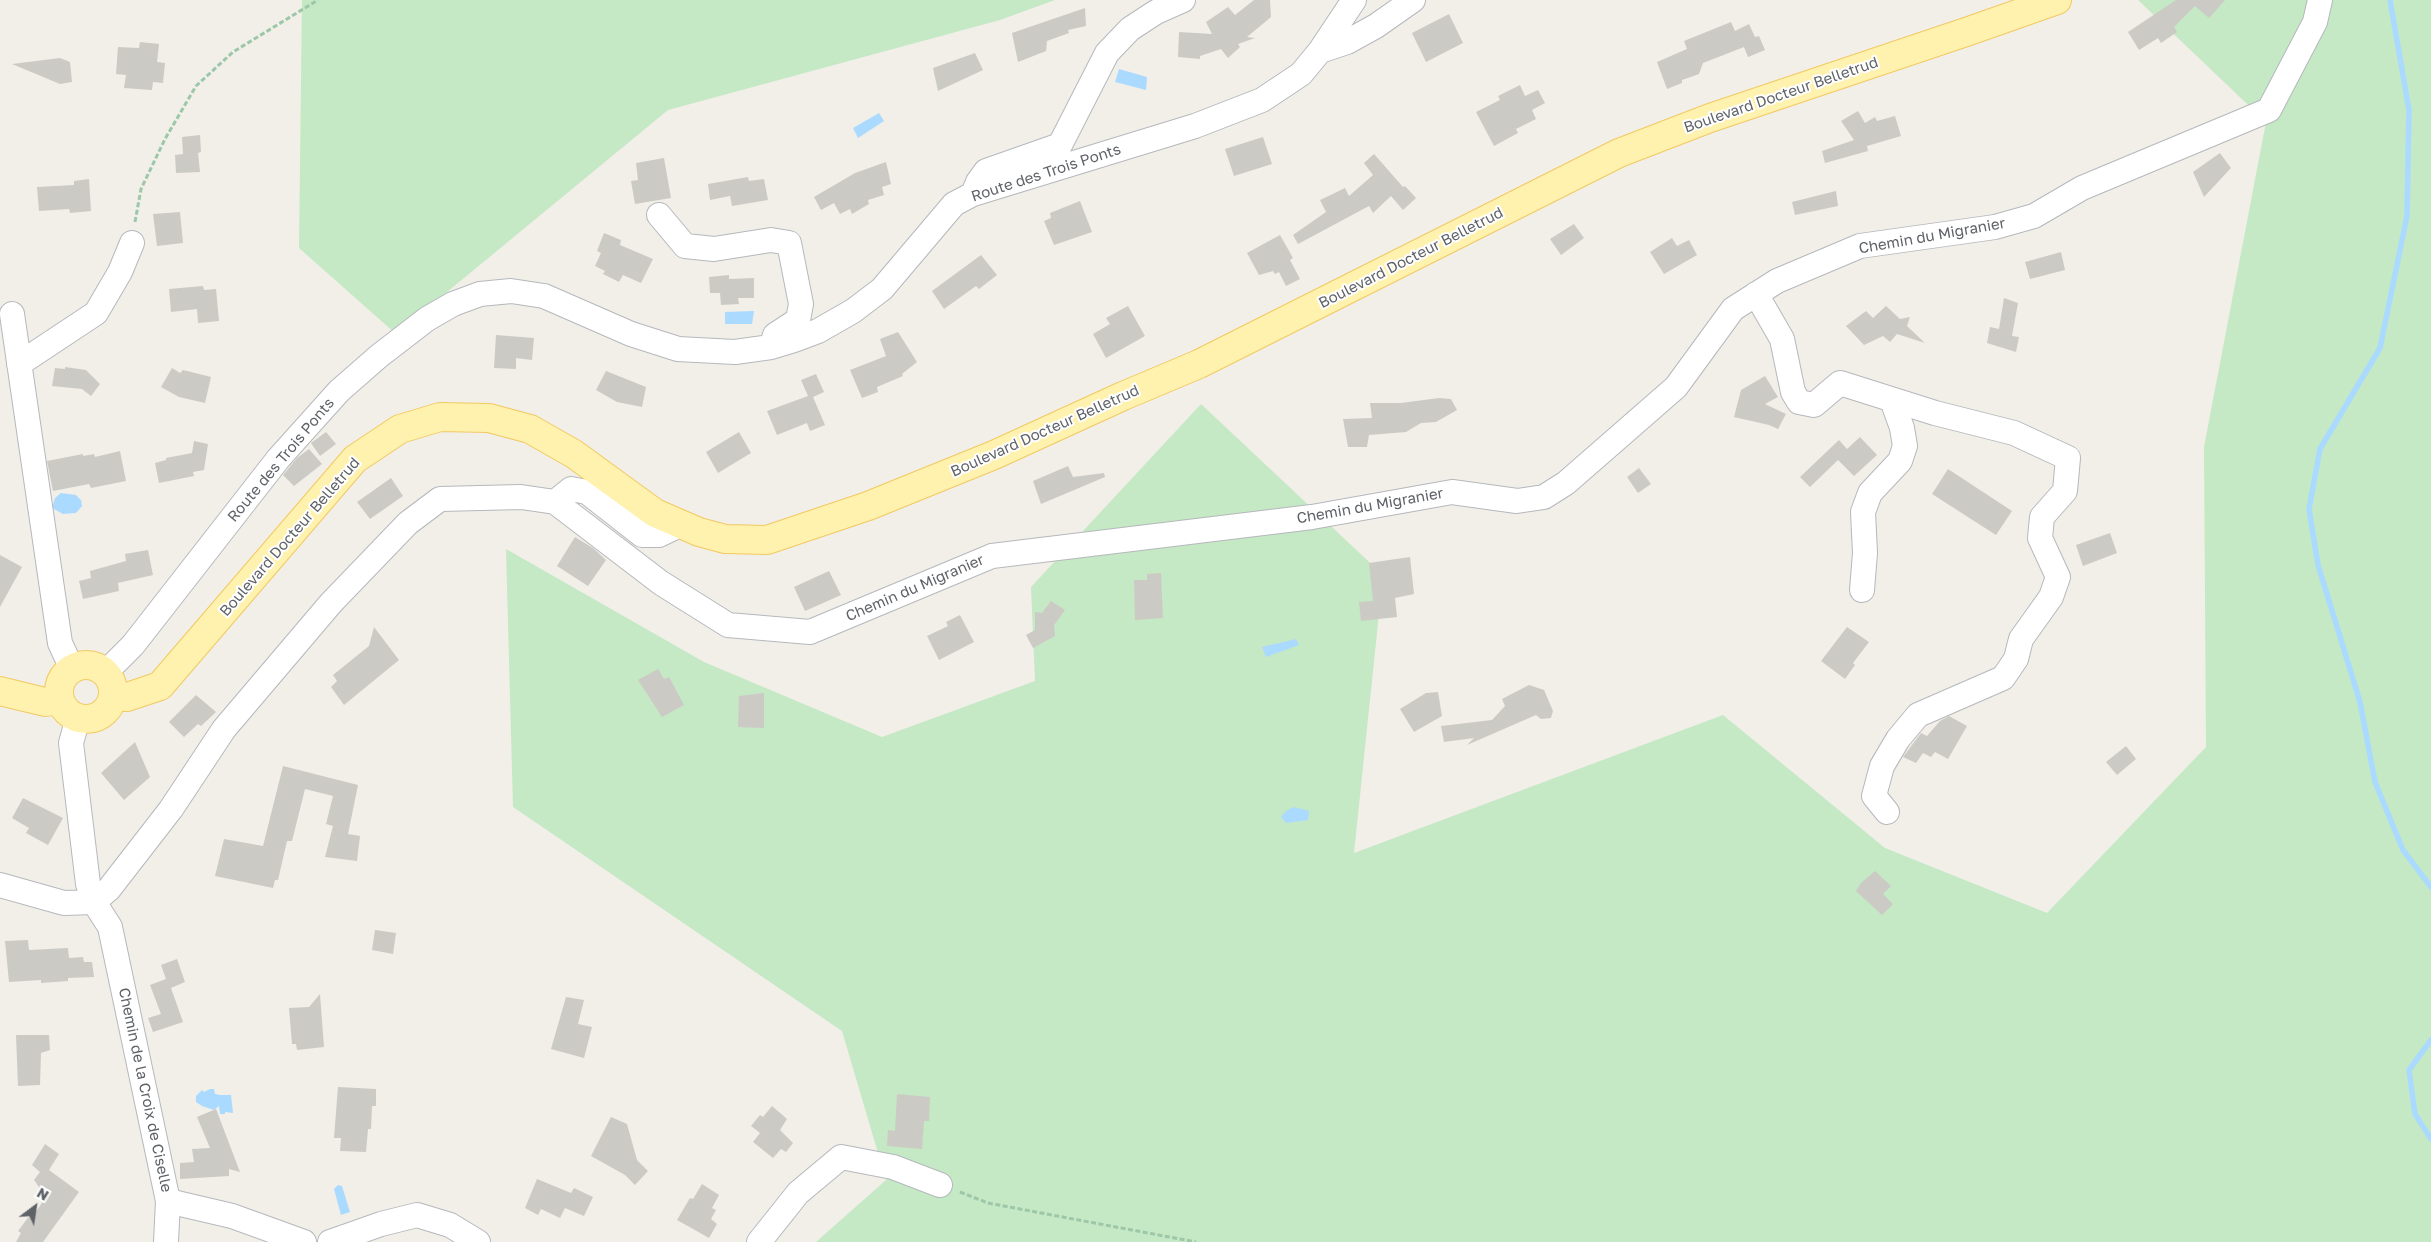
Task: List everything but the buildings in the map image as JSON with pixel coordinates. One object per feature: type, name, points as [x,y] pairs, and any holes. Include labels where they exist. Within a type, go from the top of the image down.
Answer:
[{"type":"main road","name":"Boulevard Docteur Belletrud","points":[[109,684],[127,697],[160,686],[355,459],[400,429],[440,417],[489,418],[530,429],[574,454],[655,512],[699,532],[725,539],[767,540],[868,506],[994,455],[1123,396],[1199,364],[1619,153],[1710,118],[1969,32],[2057,0]]},
{"type":"main road","points":[[0,691],[69,709],[90,719],[101,715],[109,707],[109,684],[96,666],[85,665],[72,669],[64,675],[59,687],[69,709]]},
{"type":"street","points":[[973,194],[986,171],[1060,145],[1107,53],[1130,29],[1156,12],[1183,0]]},
{"type":"street","name":"Route des Trois Ponts","points":[[109,684],[133,646],[278,459],[311,421],[339,391],[379,356],[427,319],[453,304],[480,294],[511,292],[544,296],[631,334],[678,349],[735,352],[772,347],[818,331],[853,311],[882,289],[954,204],[973,194],[1228,115],[1262,100],[1301,74],[1320,51],[1354,0]]},
{"type":"street","points":[[1320,51],[1347,42],[1376,26],[1413,0]]},
{"type":"street","name":"Chemin du Migranier","points":[[555,502],[661,584],[728,625],[810,632],[992,556],[1312,518],[1452,492],[1517,500],[1544,497],[1580,471],[1676,387],[1733,309],[1777,281],[1860,246],[1995,227],[2034,216],[2082,188],[2269,110],[2315,22],[2320,0]]},
{"type":"street","points":[[659,215],[685,246],[714,249],[771,240],[789,243],[801,304],[798,320],[775,335],[772,347]]},
{"type":"street","points":[[19,364],[96,313],[120,272],[132,243]]},
{"type":"street","points":[[1756,294],[1782,339],[1793,392],[1799,402],[1814,405],[1840,383],[1870,390],[1892,400],[2014,433],[2068,458],[2065,491],[2042,517],[2040,538],[2058,577],[2051,597],[2021,639],[2016,659],[2004,678],[1918,715],[1898,739],[1882,766],[1874,796],[1887,812]]},
{"type":"street","points":[[12,314],[60,643],[72,669]]},
{"type":"street","points":[[1862,590],[1865,553],[1863,512],[1870,493],[1900,462],[1905,446],[1902,428],[1892,400]]},
{"type":"street","points":[[0,885],[64,904],[94,902],[110,889],[172,809],[224,729],[331,604],[408,523],[440,499],[521,497],[555,502],[571,489],[587,492],[642,535],[659,536],[682,524]]},
{"type":"street","name":"Chemin de la Croix de Ciselle","points":[[69,709],[71,743],[88,884],[94,902],[110,926],[168,1201],[232,1216],[304,1242]]},
{"type":"street","points":[[758,1242],[798,1193],[840,1157],[893,1168],[940,1185]]},
{"type":"street","points":[[166,1242],[168,1201]]},
{"type":"street","points":[[330,1242],[380,1224],[417,1216],[450,1226],[478,1242]]},
{"type":"path","points":[[132,243],[141,189],[165,139],[196,86],[233,52],[318,0]]},
{"type":"path","points":[[940,1185],[988,1203],[1196,1242]]},
{"type":"green space","points":[[302,0],[1055,0],[1000,20],[668,110],[396,334],[299,248]]},
{"type":"green space","points":[[2138,0],[2431,0],[2431,1242],[816,1242],[886,1180],[842,1031],[513,807],[506,549],[704,662],[882,737],[1035,681],[1031,587],[1201,404],[1383,575],[1354,853],[1723,715],[1885,848],[2047,913],[2206,747],[2204,447],[2266,122]]},
{"type":"water","points":[[1119,69],[1147,77],[1146,90],[1115,82]]},
{"type":"water","points":[[879,113],[884,121],[858,138],[853,128]]},
{"type":"water","points":[[754,311],[752,324],[725,324],[725,312]]},
{"type":"water","points":[[61,493],[76,495],[81,500],[82,506],[76,513],[63,514],[52,508],[55,498]]},
{"type":"water","points":[[1296,639],[1299,645],[1266,657],[1262,647]]},
{"type":"water","points":[[1294,807],[1309,811],[1308,820],[1286,823],[1281,817],[1286,811]]},
{"type":"water","points":[[214,1089],[215,1094],[231,1095],[233,1113],[225,1112],[225,1114],[220,1114],[219,1106],[214,1110],[196,1102],[196,1096],[202,1090],[204,1092]]},
{"type":"water","points":[[338,1185],[342,1186],[350,1212],[341,1215],[334,1189]]},
{"type":"waterway","points":[[2390,0],[2409,110],[2407,216],[2380,348],[2320,449],[2309,509],[2318,565],[2360,702],[2375,782],[2403,850],[2431,887]]},
{"type":"waterway","points":[[2431,1040],[2409,1070],[2415,1114],[2431,1139]]}]
